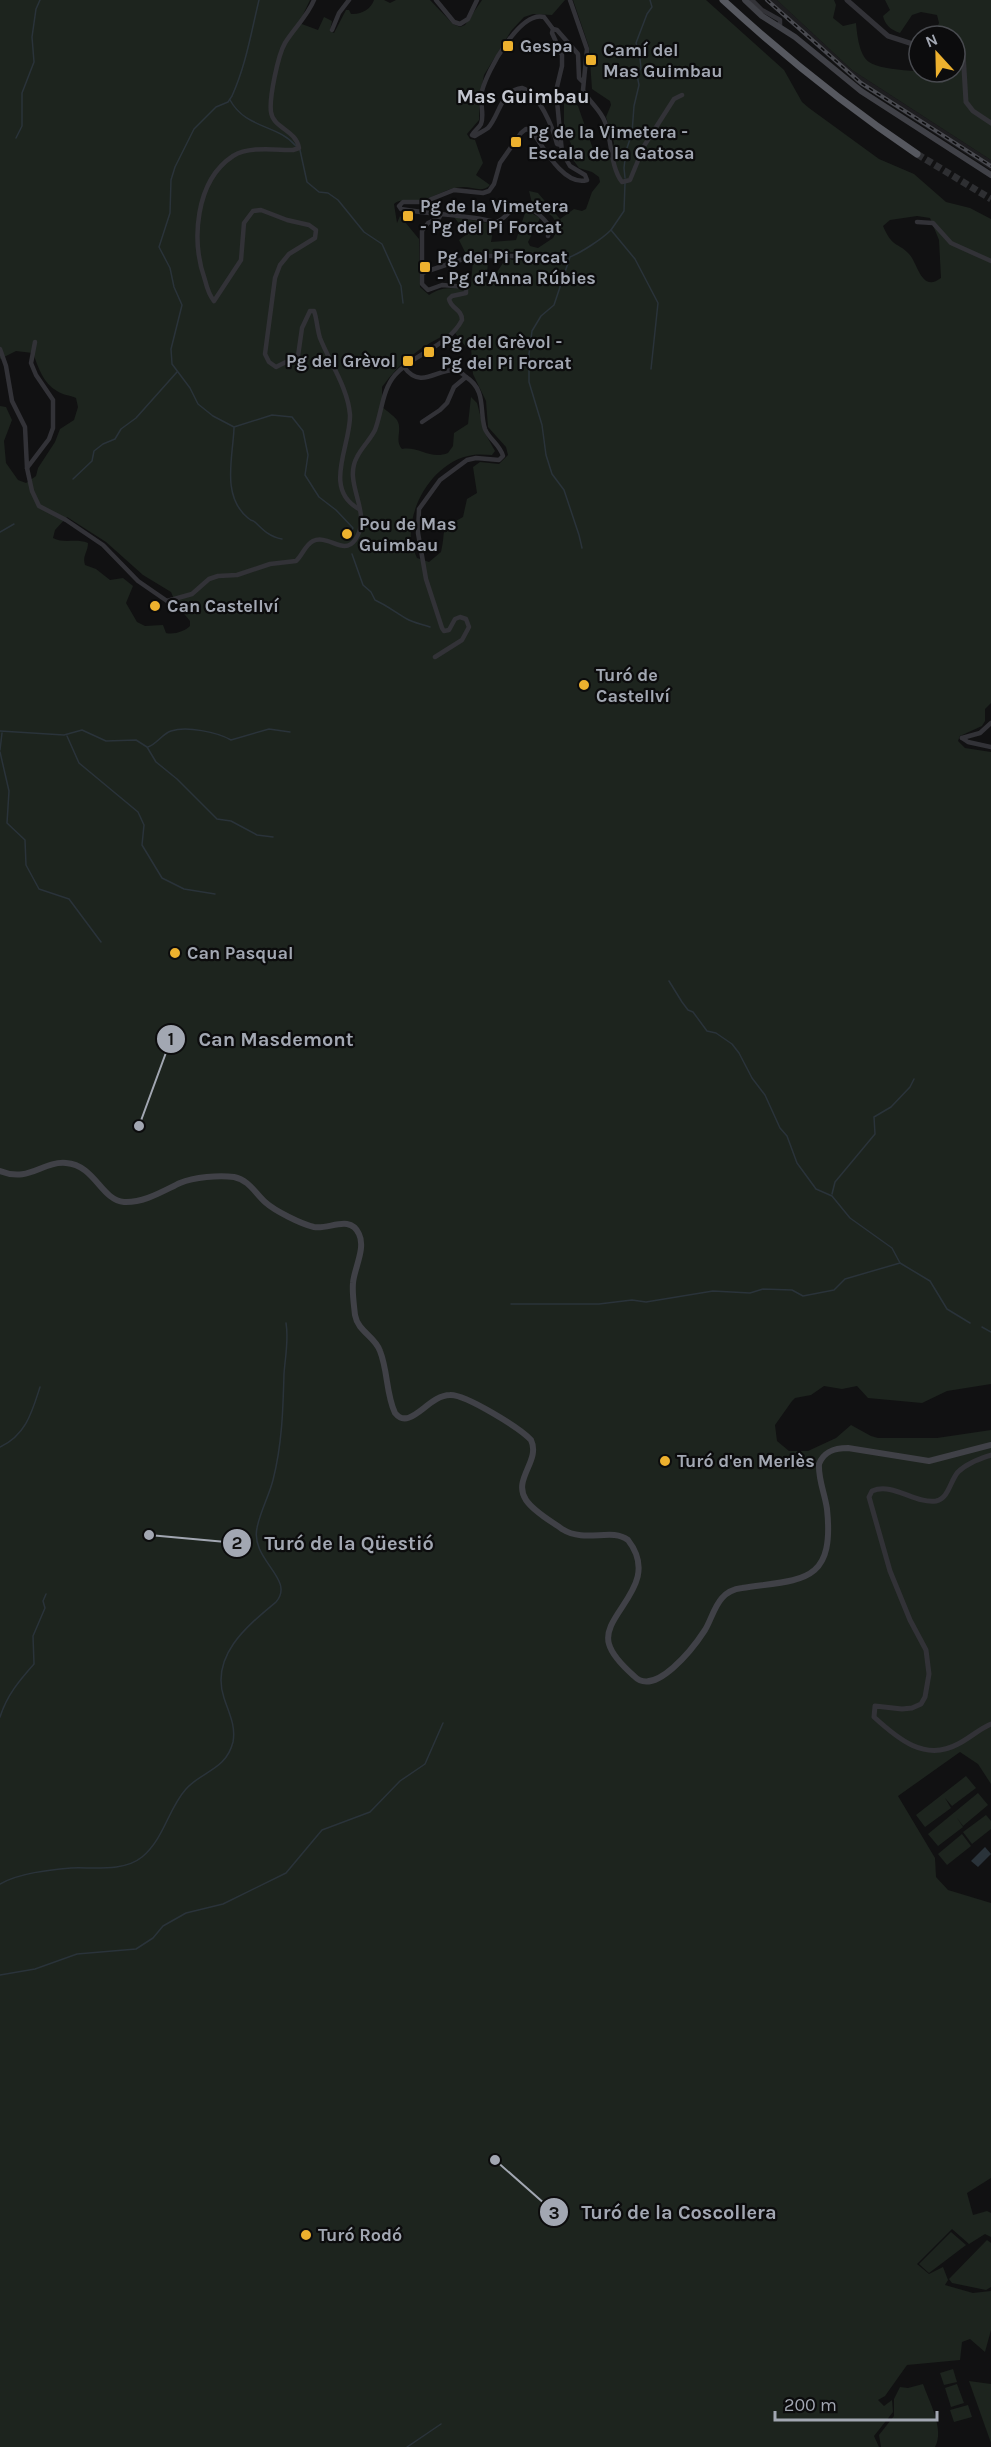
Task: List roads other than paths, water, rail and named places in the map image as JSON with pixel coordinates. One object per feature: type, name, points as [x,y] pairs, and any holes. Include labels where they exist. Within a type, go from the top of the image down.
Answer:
[{"type":"highway","points":[[723,0],[864,118],[917,154]]},
{"type":"main road","points":[[744,0],[861,91],[991,175]]},
{"type":"main road","points":[[0,1171],[26,1174],[59,1163],[70,1163],[89,1172],[113,1199],[128,1202],[158,1194],[186,1181],[235,1177],[247,1182],[276,1210],[312,1226],[322,1227],[341,1223],[354,1227],[360,1234],[361,1244],[353,1282],[356,1320],[362,1331],[379,1348],[395,1413],[401,1419],[409,1419],[440,1396],[456,1395],[465,1398],[531,1440],[534,1454],[522,1485],[523,1495],[530,1505],[570,1533],[591,1537],[616,1535],[628,1540],[638,1560],[638,1576],[630,1595],[610,1628],[608,1643],[635,1677],[644,1682],[656,1680],[680,1661],[705,1629],[720,1599],[730,1591],[803,1579],[817,1568],[825,1545],[827,1515],[819,1464],[828,1452],[848,1448],[929,1461],[991,1445]]},
{"type":"street","points":[[314,0],[283,48],[271,108],[274,119],[293,135],[299,148],[244,152],[234,156],[220,168],[207,187],[202,203],[197,244],[202,271],[209,294],[214,301],[241,260],[244,223],[253,211],[261,210],[309,225],[316,230],[315,238],[289,254],[278,269],[273,288],[265,354],[269,362],[276,366],[298,356],[304,320],[310,311],[314,311],[318,332],[348,403],[350,415],[340,467],[340,481],[344,493],[359,508]]},
{"type":"street","points":[[332,30],[339,13],[349,0]]},
{"type":"street","points":[[436,0],[454,22],[460,24],[468,19],[477,0]]},
{"type":"street","points":[[570,0],[587,49],[585,78],[582,81]]},
{"type":"street","points":[[752,0],[762,10],[780,20],[782,24],[780,27]]},
{"type":"street","points":[[847,0],[888,36],[907,42]]},
{"type":"street","points":[[548,236],[550,227],[546,221],[523,207],[515,208],[497,222],[472,216],[402,210],[399,206],[403,202],[424,202],[454,190],[483,193],[489,191],[493,187],[500,163],[526,129],[532,131],[562,172],[576,180],[586,181],[585,176],[567,162],[561,145],[556,91],[563,58],[552,33],[553,29],[546,17],[538,15],[523,24],[511,37],[488,76],[482,92],[481,123],[472,134],[476,136],[487,128],[506,97],[514,90],[522,88],[530,92],[552,127],[557,144],[561,145]]},
{"type":"street","points":[[553,29],[557,30],[578,54],[579,78],[582,81],[584,94],[604,118],[610,135],[615,166],[620,180],[625,183],[630,180],[641,151],[674,99],[682,95]]},
{"type":"street","points":[[965,84],[966,102],[973,111],[991,123]]},
{"type":"street","points":[[0,349],[6,366],[12,401],[25,427],[27,468],[32,491],[41,508],[66,520],[103,545],[138,581],[167,601],[192,594],[209,579],[218,576],[237,575],[270,564],[296,561],[309,543],[316,540],[326,540],[344,547],[351,545],[356,539],[360,529],[360,502],[353,483],[354,464],[375,429],[389,383],[404,367],[444,340],[460,325],[462,315],[450,304],[449,299],[465,293],[467,289],[463,286],[442,285],[427,290],[423,285],[422,231],[428,223],[440,218],[441,214]]},
{"type":"street","points":[[917,222],[933,223],[951,243],[991,261]]},
{"type":"street","points":[[422,273],[472,256],[514,256]]},
{"type":"street","points":[[27,468],[49,439],[53,428],[52,400],[31,363],[35,342]]},
{"type":"street","points":[[404,367],[417,378],[432,377],[451,369],[459,370],[474,385],[483,405],[485,429],[503,456],[499,460],[473,459],[465,462],[440,480],[419,509],[418,533],[426,579],[442,628],[449,630],[455,619],[460,617],[466,619],[469,627],[462,640],[435,657]]},
{"type":"street","points":[[422,422],[447,403],[454,387],[466,377]]},
{"type":"street","points":[[991,723],[980,733],[962,738],[968,742],[991,747]]},
{"type":"street","points":[[991,1455],[960,1470],[939,1500],[931,1501],[883,1489],[874,1490],[869,1497],[890,1571],[910,1620],[926,1650],[929,1674],[925,1697],[921,1704],[902,1709],[875,1706],[874,1717],[914,1747],[933,1752],[956,1746],[991,1724]]},
{"type":"waterway","points":[[16,138],[22,126],[22,93],[34,62],[32,37],[36,9],[40,0]]},
{"type":"waterway","points":[[234,427],[213,416],[198,404],[190,388],[172,364],[171,349],[182,305],[174,287],[170,268],[159,247],[170,213],[171,180],[175,167],[194,129],[216,107],[228,102],[232,96],[245,61],[259,0]]},
{"type":"waterway","points":[[625,178],[626,151],[632,133],[634,106],[639,85],[637,75],[641,68],[636,43],[652,7],[650,0]]},
{"type":"waterway","points":[[230,100],[244,116],[280,134],[296,146]]},
{"type":"waterway","points":[[300,150],[307,182],[319,192],[328,193],[338,200],[364,232],[382,244],[401,286],[403,303]]},
{"type":"waterway","points":[[625,183],[624,211],[611,230],[635,259],[658,303],[651,369]]},
{"type":"waterway","points":[[582,548],[564,490],[552,474],[546,455],[542,425],[529,382],[529,354],[532,331],[541,316],[554,305],[570,257],[592,245],[611,230]]},
{"type":"waterway","points":[[73,479],[92,461],[94,451],[115,439],[121,429],[136,418],[177,372]]},
{"type":"waterway","points":[[234,427],[272,415],[292,417],[303,431],[308,455],[305,475],[319,497],[336,510],[353,528],[348,539]]},
{"type":"waterway","points":[[234,428],[230,476],[234,499],[248,518],[270,535],[282,539]]},
{"type":"waterway","points":[[0,532],[14,524]]},
{"type":"waterway","points":[[352,554],[363,585],[371,592],[375,600],[410,620],[430,627]]},
{"type":"waterway","points":[[148,747],[168,732],[185,729],[202,731],[231,740],[269,729],[290,732]]},
{"type":"waterway","points":[[0,731],[64,735],[82,730],[106,741],[136,740],[147,747],[156,762],[177,779],[217,819],[231,821],[257,835],[273,837]]},
{"type":"waterway","points":[[0,750],[2,733]]},
{"type":"waterway","points":[[67,736],[79,763],[138,812],[144,825],[142,845],[162,878],[184,889],[215,894]]},
{"type":"waterway","points":[[0,752],[9,791],[7,823],[25,840],[26,865],[39,889],[69,899],[101,942]]},
{"type":"waterway","points":[[669,981],[688,1010],[693,1012],[707,1031],[716,1033],[732,1044],[739,1053],[752,1078],[765,1095],[780,1128],[787,1136],[797,1163],[816,1189],[832,1196],[850,1218],[892,1248],[900,1263],[930,1281],[947,1309],[970,1323]]},
{"type":"waterway","points":[[832,1194],[835,1182],[875,1134],[874,1117],[891,1107],[910,1087],[914,1079]]},
{"type":"waterway","points":[[511,1304],[599,1304],[632,1300],[646,1302],[713,1291],[750,1293],[763,1289],[792,1290],[803,1296],[834,1290],[845,1279],[900,1263]]},
{"type":"waterway","points":[[0,1884],[16,1877],[44,1871],[117,1867],[135,1862],[156,1842],[186,1789],[225,1759],[230,1751],[234,1730],[221,1683],[222,1669],[234,1643],[276,1602],[281,1594],[277,1577],[260,1550],[257,1528],[273,1480],[280,1441],[287,1342],[286,1323]]},
{"type":"waterway","points":[[982,1327],[991,1332]]},
{"type":"waterway","points":[[0,1447],[16,1436],[27,1422],[40,1387]]},
{"type":"waterway","points":[[0,1717],[18,1682],[34,1664],[33,1636],[45,1608],[43,1601],[46,1594]]},
{"type":"waterway","points":[[0,1975],[35,1969],[77,1954],[136,1949],[153,1938],[163,1926],[186,1913],[223,1904],[286,1873],[322,1830],[370,1812],[400,1781],[425,1764],[443,1723]]},
{"type":"waterway","points":[[407,2447],[441,2424]]},
{"type":"tunnel","points":[[917,154],[991,199]]},
{"type":"railway","points":[[767,0],[861,83],[991,166]]},
{"type":"place","name":"Gespa","points":[[508,46]]},
{"type":"place","name":"Camí del Mas Guimbau","points":[[591,60]]},
{"type":"place","name":"Pg de la Vimetera - Escala de la Gatosa","points":[[516,142]]},
{"type":"place","name":"Pg de la Vimetera - Pg del Pi Forcat","points":[[408,216]]},
{"type":"place","name":"Pg del Pi Forcat - Pg d'Anna Rúbies","points":[[425,267]]},
{"type":"place","name":"Pg del Grèvol - Pg del Pi Forcat","points":[[429,352]]},
{"type":"place","name":"Pg del Grèvol","points":[[408,361]]},
{"type":"place","name":"Pou de Mas Guimbau","points":[[347,534]]},
{"type":"place","name":"Can Castellví","points":[[155,606]]},
{"type":"place","name":"Turó de Castellví","points":[[584,685]]},
{"type":"place","name":"Can Pasqual","points":[[175,953]]},
{"type":"place","name":"Can Masdemont","points":[[139,1126]]},
{"type":"place","name":"Turó d'en Merlès","points":[[665,1461]]},
{"type":"place","name":"Turó de la Qüestió","points":[[149,1535]]},
{"type":"place","name":"Turó de la Coscollera","points":[[495,2160]]},
{"type":"place","name":"Turó Rodó","points":[[306,2235]]},
{"type":"district","name":"Mas Guimbau","points":[[523,96]]}]
